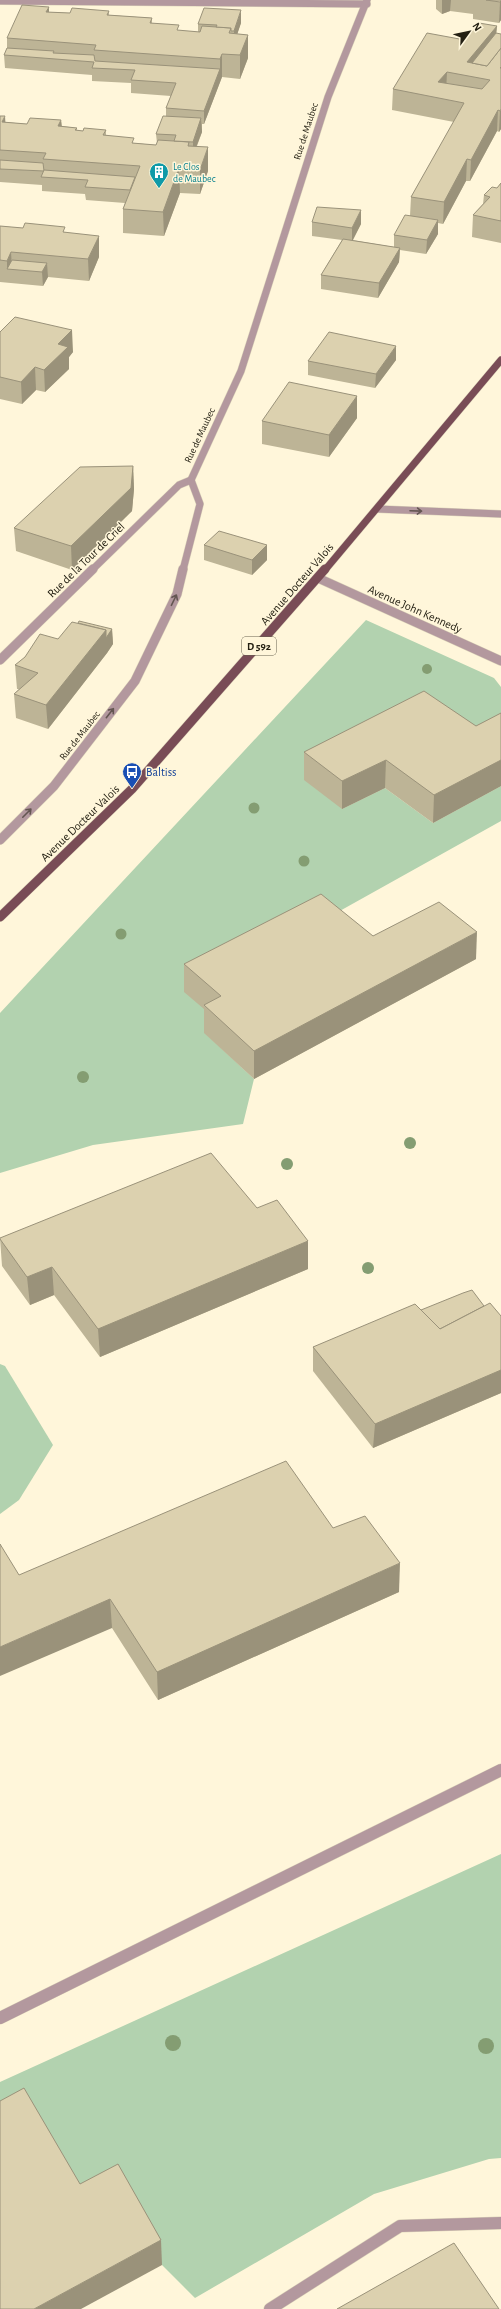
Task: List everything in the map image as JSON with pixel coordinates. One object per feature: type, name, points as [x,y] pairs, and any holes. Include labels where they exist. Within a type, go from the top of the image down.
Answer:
[{"type":"main road","name":"Avenue Docteur Valois","points":[[0,917],[132,789],[318,578],[501,360]]},
{"type":"street","points":[[0,1],[367,2]]},
{"type":"street","name":"Rue de Maubec","points":[[0,840],[54,786],[135,681],[177,594],[200,504],[191,480],[241,371],[328,97],[367,2]]},
{"type":"street","name":"Rue de la Tour de Criel","points":[[0,660],[179,485],[191,480]]},
{"type":"street","points":[[377,509],[501,514]]},
{"type":"street","name":"Avenue John Kennedy","points":[[318,578],[501,661]]},
{"type":"street","points":[[0,2018],[501,1770]]},
{"type":"street","points":[[270,2309],[400,2226],[501,2223]]},
{"type":"green space","points":[[366,620],[494,678],[501,687],[501,740],[423,718],[342,809],[385,788],[433,823],[501,786],[501,821],[320,922],[221,1023],[205,1033],[254,1079],[243,1124],[93,1145],[0,1173],[0,1013]]},
{"type":"green space","points":[[0,1364],[5,1366],[53,1445],[19,1500],[0,1514]]},
{"type":"green space","points":[[501,1854],[501,2158],[489,2159],[374,2194],[195,2298],[162,2265],[119,2190],[82,2210],[0,2128],[0,2082]]},
{"type":"building","points":[[486,0],[501,0],[501,1],[500,2]]},
{"type":"building","points":[[22,5],[49,7],[46,12],[70,13],[72,8],[109,11],[107,15],[152,18],[150,23],[179,25],[177,30],[200,32],[202,26],[231,28],[229,33],[248,35],[240,55],[222,54],[220,59],[94,50],[96,45],[7,38]]},
{"type":"building","points":[[204,8],[241,10],[234,31],[231,31],[231,28],[216,27],[217,25],[198,24]]},
{"type":"building","points":[[479,23],[497,26],[467,62],[487,66],[501,48],[501,109],[500,111],[498,110],[471,160],[467,159],[444,202],[411,197],[464,103],[393,89],[427,33],[465,40]],"holes":[[[447,72],[490,80],[482,89],[438,82]]]},
{"type":"building","points":[[496,33],[501,34],[501,48],[487,66],[472,63]]},
{"type":"building","points":[[7,48],[54,51],[53,53],[94,55],[95,61],[220,69],[204,111],[166,108],[176,83],[131,80],[135,70],[92,68],[94,62],[4,55]]},
{"type":"building","points":[[0,116],[5,116],[2,122],[27,124],[30,118],[61,120],[58,126],[77,128],[75,130],[83,131],[84,128],[106,130],[103,135],[134,138],[132,143],[156,145],[158,140],[189,142],[188,146],[208,147],[200,170],[179,168],[163,212],[123,209],[140,166],[43,159],[46,153],[0,150]]},
{"type":"building","points":[[163,116],[201,118],[193,142],[174,141],[176,135],[156,134]]},
{"type":"building","points":[[0,160],[43,163],[44,171],[0,169]]},
{"type":"building","points":[[44,170],[135,177],[130,190],[85,187],[88,180],[41,177]]},
{"type":"building","points":[[501,183],[501,221],[473,215],[490,197],[484,195],[492,187],[497,188]]},
{"type":"building","points":[[317,207],[361,210],[352,228],[312,222]]},
{"type":"building","points":[[405,215],[438,220],[427,240],[394,235]]},
{"type":"building","points":[[25,223],[65,227],[63,232],[99,236],[88,259],[11,252],[7,261],[0,260],[0,226],[23,228]]},
{"type":"building","points":[[343,239],[400,248],[379,283],[321,275]]},
{"type":"building","points":[[12,260],[47,263],[42,272],[7,269]]},
{"type":"building","points":[[15,317],[72,330],[58,344],[68,347],[44,370],[35,367],[21,382],[0,377],[0,332]]},
{"type":"building","points":[[329,332],[396,346],[376,374],[308,361]]},
{"type":"building","points":[[289,382],[357,396],[329,435],[262,421]]},
{"type":"building","points":[[133,466],[131,488],[71,546],[14,528],[80,467]]},
{"type":"building","points":[[219,531],[267,545],[252,560],[204,545]]},
{"type":"building","points":[[79,621],[112,629],[106,638],[106,630],[78,623]]},
{"type":"building","points":[[72,622],[106,630],[46,705],[14,694],[38,673],[15,665],[25,657],[40,634],[58,639]]},
{"type":"building","points":[[424,691],[476,726],[501,713],[501,760],[434,795],[386,760],[342,781],[304,752]]},
{"type":"building","points":[[321,894],[373,936],[439,902],[477,932],[254,1051],[204,1005],[221,996],[184,964]]},
{"type":"building","points":[[211,1153],[257,1208],[277,1200],[308,1241],[98,1329],[52,1267],[27,1277],[0,1239],[0,1238]]},
{"type":"building","points":[[472,1290],[484,1306],[440,1329],[421,1310],[463,1293]]},
{"type":"building","points":[[490,1303],[501,1316],[501,1370],[375,1424],[313,1347],[415,1304],[440,1329]]},
{"type":"building","points":[[286,1461],[333,1528],[365,1516],[400,1563],[157,1672],[110,1599],[0,1647],[0,1544],[19,1575]]},
{"type":"building","points":[[24,2088],[80,2184],[118,2164],[161,2240],[34,2309],[0,2309],[0,2101]]},
{"type":"building","points":[[454,2243],[499,2309],[337,2309]]},
{"type":"place","name":"Le Clos de Maubec","points":[[159,189]]},
{"type":"place","name":"Baltiss","points":[[132,789]]}]
